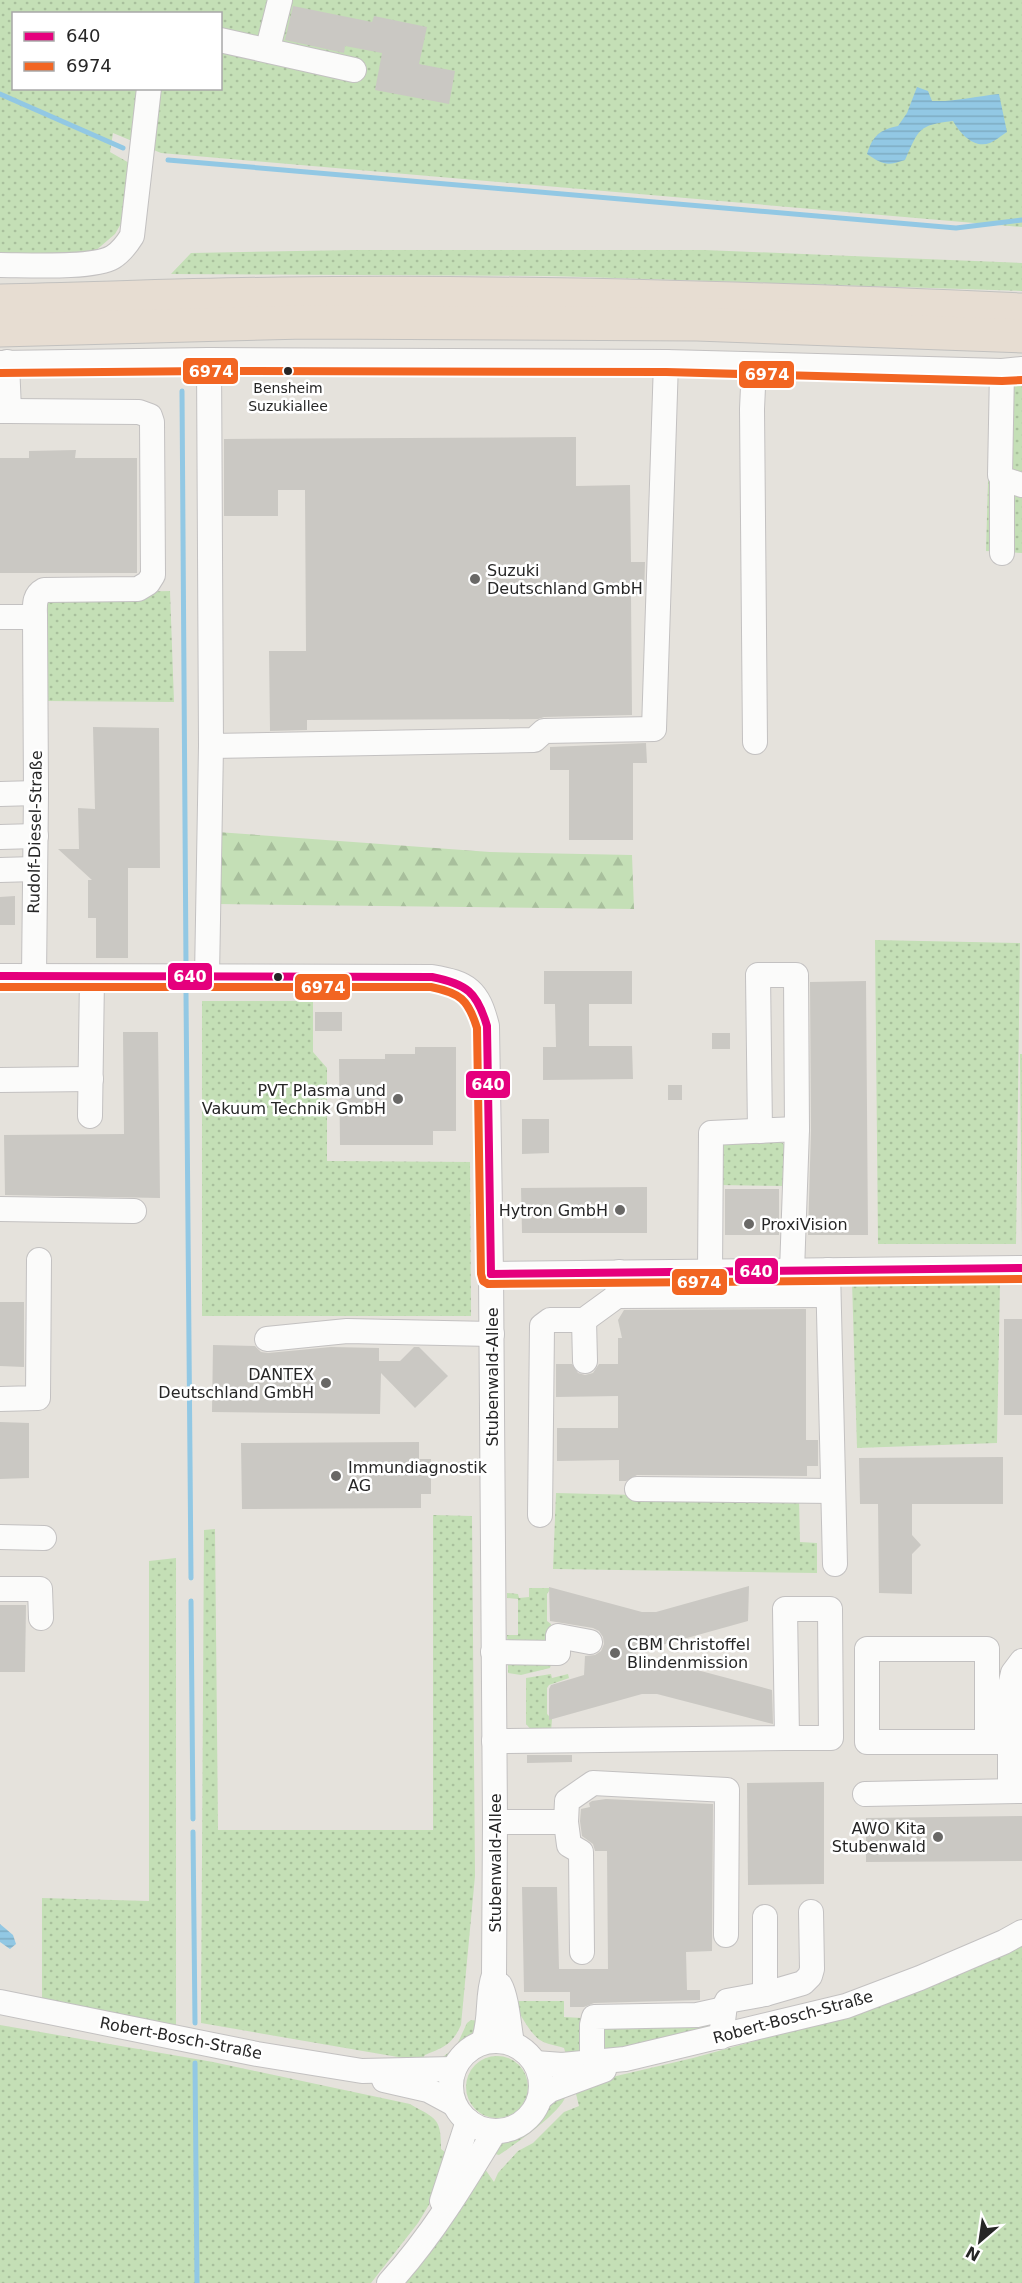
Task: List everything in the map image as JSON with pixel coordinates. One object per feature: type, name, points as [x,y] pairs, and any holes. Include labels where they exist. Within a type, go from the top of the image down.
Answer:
[{"type":"highway","points":[[0,301],[283,294],[514,295],[786,299],[1022,310]]},
{"type":"highway","points":[[0,330],[305,322],[697,324],[1022,336]]},
{"type":"street","points":[[262,49],[269,44],[280,0]]},
{"type":"street","points":[[222,39],[354,70]]},
{"type":"street","points":[[0,265],[94,263],[112,258],[124,248],[132,236],[149,90]]},
{"type":"street","points":[[207,977],[211,747],[209,360]]},
{"type":"street","points":[[5,411],[4,362],[209,360],[666,362],[1012,370],[1000,476],[1012,482],[1002,553]]},
{"type":"street","points":[[211,747],[534,740],[544,731],[654,729],[666,362]]},
{"type":"street","points":[[754,364],[752,409],[755,742]]},
{"type":"street","name":"Rudolf-Diesel-Straße","points":[[5,411],[139,412],[150,416],[152,422],[153,575],[151,580],[138,589],[44,590],[38,593],[36,599],[34,976]]},
{"type":"street","points":[[0,617],[35,617]]},
{"type":"street","points":[[0,794],[36,793]]},
{"type":"street","points":[[0,837],[36,836]]},
{"type":"street","points":[[0,870],[35,869]]},
{"type":"street","points":[[760,1131],[758,975],[796,975],[797,1129],[792,1270]]},
{"type":"street","points":[[0,976],[432,977],[454,981],[471,990],[482,1004],[487,1026],[491,1274],[618,1284],[828,1295]]},
{"type":"street","points":[[90,1116],[92,977]]},
{"type":"street","points":[[0,1080],[91,1079]]},
{"type":"street","points":[[710,1272],[711,1133],[797,1129]]},
{"type":"street","points":[[0,1209],[134,1211]]},
{"type":"street","points":[[0,1399],[38,1398],[39,1260]]},
{"type":"street","points":[[585,1361],[584,1320],[618,1284],[710,1272],[1022,1268]]},
{"type":"street","points":[[828,1270],[835,1564]]},
{"type":"street","name":"Stubenwald-Allee","points":[[483,2042],[489,2016],[490,1987],[494,1975],[491,1274]]},
{"type":"street","points":[[540,1515],[542,1326],[550,1320],[584,1320]]},
{"type":"street","points":[[267,1339],[346,1331],[492,1334]]},
{"type":"street","points":[[637,1489],[833,1491]]},
{"type":"street","points":[[0,1537],[44,1538]]},
{"type":"street","points":[[0,1589],[40,1589],[41,1618]]},
{"type":"street","points":[[494,1742],[831,1738],[830,1609],[785,1609],[787,1738]]},
{"type":"street","points":[[493,1652],[558,1653],[558,1636],[590,1642]]},
{"type":"street","points":[[865,1794],[1016,1791],[998,1742],[987,1649],[867,1649],[867,1742],[998,1742]]},
{"type":"street","points":[[998,1742],[1012,1673],[1022,1661]]},
{"type":"street","points":[[582,1952],[581,1852],[569,1845],[566,1822],[567,1801],[593,1783],[727,1790],[726,1935]]},
{"type":"street","points":[[495,1822],[566,1822]]},
{"type":"street","points":[[721,2037],[727,2001],[765,1994],[803,1983],[810,1976],[812,1970],[811,1912]]},
{"type":"street","points":[[765,1917],[765,1994]]},
{"type":"street","name":"Robert-Bosch-Straße","points":[[536,2063],[547,2065],[625,2059],[846,2006],[920,1978],[1022,1932]]},
{"type":"street","name":"Stubenwald-Allee","points":[[494,1975],[504,1993],[506,2017],[512,2043]]},
{"type":"street","name":"Robert-Bosch-Straße","points":[[0,2002],[257,2054],[362,2071],[454,2069]]},
{"type":"street","points":[[592,2061],[591,2025],[594,2017],[697,2015],[724,2009]]},
{"type":"street","points":[[435,2224],[461,2113],[451,2092],[454,2069],[461,2057],[471,2048],[483,2042],[498,2040],[512,2043],[525,2051],[536,2063],[540,2074],[540,2098]]},
{"type":"street","name":"Robert-Bosch-Straße","points":[[362,2071],[392,2083],[433,2092],[480,2128],[495,2131],[513,2128],[528,2119],[536,2109],[540,2098],[550,2090],[601,2072],[625,2059]]},
{"type":"street","points":[[389,2283],[415,2252],[465,2182],[495,2131]]},
{"type":"green space","points":[[0,0],[1022,0],[1022,227],[161,153],[113,133],[110,152],[131,164],[126,215],[115,234],[94,252],[0,256]]},
{"type":"green space","points":[[353,250],[705,250],[1022,263],[1022,291],[552,276],[171,274],[191,253]]},
{"type":"green space","points":[[1022,374],[1022,553],[986,551],[991,380]]},
{"type":"green space","points":[[170,591],[174,702],[45,701],[44,594]]},
{"type":"green space","points":[[217,832],[490,852],[632,855],[634,909],[217,904]]},
{"type":"green space","points":[[875,940],[1020,943],[1016,1244],[878,1244]]},
{"type":"green space","points":[[202,1001],[313,1001],[313,1052],[327,1068],[327,1161],[470,1162],[471,1316],[202,1316]]},
{"type":"green space","points":[[1020,1054],[1022,1054],[1022,1247]]},
{"type":"green space","points":[[779,1140],[787,1147],[787,1186],[719,1185],[723,1144]]},
{"type":"green space","points":[[852,1281],[1000,1282],[997,1443],[857,1448]]},
{"type":"green space","points":[[556,1493],[799,1499],[800,1542],[817,1543],[817,1573],[553,1569]]},
{"type":"green space","points":[[433,1515],[472,1516],[475,1876],[461,2025],[458,2032],[451,2041],[425,2055],[421,2061],[201,2023],[204,1530],[215,1529],[218,1830],[433,1830]]},
{"type":"green space","points":[[176,1558],[176,2025],[42,2001],[42,1898],[149,1901],[149,1561]]},
{"type":"green space","points":[[529,1588],[551,1588],[547,1594],[547,1621],[551,1624],[549,1643],[508,1648],[507,1635],[518,1635],[518,1599],[507,1598],[507,1593],[518,1594],[519,1598],[529,1597]]},
{"type":"green space","points":[[508,1661],[551,1665],[550,1668],[521,1675],[508,1673]]},
{"type":"green space","points":[[551,1674],[552,1678],[568,1674],[569,1678],[549,1685],[547,1688],[547,1714],[552,1719],[551,1732],[533,1732],[526,1724],[526,1678]]},
{"type":"green space","points":[[1022,1943],[1022,2283],[404,2283],[480,2162],[494,2182],[498,2173],[518,2151],[533,2143],[564,2112],[579,2106],[574,2086],[693,2058],[828,2021]]},
{"type":"green space","points":[[513,2001],[564,2001],[564,2017],[582,2018],[586,2050],[567,2058],[564,2048],[540,2040],[529,2028]]},
{"type":"green space","points":[[708,2015],[709,2031],[594,2054],[595,2030]]},
{"type":"green space","points":[[471,2020],[479,2021],[475,2037],[449,2060],[440,2059],[456,2047],[467,2023]]},
{"type":"green space","points":[[0,2025],[213,2062],[410,2104],[435,2120],[440,2131],[441,2149],[449,2155],[436,2193],[418,2223],[371,2283],[0,2283]]},
{"type":"green space","points":[[497,2056],[509,2058],[519,2065],[526,2075],[528,2087],[526,2099],[519,2109],[509,2116],[497,2118],[485,2116],[475,2109],[468,2099],[466,2087],[468,2075],[475,2065],[485,2058]]},
{"type":"green space","points":[[566,2094],[557,2109],[527,2136],[499,2155],[488,2152],[503,2140],[515,2137],[532,2127],[548,2104]]},
{"type":"water","points":[[917,87],[928,91],[932,101],[999,94],[1007,132],[990,143],[978,144],[963,135],[953,121],[933,124],[921,130],[917,135],[905,160],[885,163],[867,154],[878,135],[898,126],[907,113]]},
{"type":"water","points":[[0,1924],[13,1935],[16,1944],[10,1949],[0,1942]]},
{"type":"building","points":[[293,6],[372,22],[374,16],[427,27],[419,64],[455,71],[449,104],[375,90],[382,53],[345,46],[344,53],[285,40]]},
{"type":"building","name":"Suzuki Deutschland GmbH","points":[[576,437],[576,486],[630,485],[631,562],[645,562],[644,595],[631,595],[632,715],[538,719],[307,720],[307,730],[270,731],[269,651],[306,651],[305,490],[278,490],[278,516],[224,516],[224,439]]},
{"type":"building","points":[[76,450],[75,458],[137,458],[137,573],[0,573],[0,458],[29,458],[29,451]]},
{"type":"building","points":[[93,727],[159,728],[160,868],[128,868],[128,958],[96,958],[96,918],[88,918],[88,880],[92,880],[58,849],[79,849],[78,808],[95,809]]},
{"type":"building","points":[[646,743],[647,763],[633,763],[633,840],[569,840],[569,770],[550,770],[550,747]]},
{"type":"building","points":[[15,896],[15,925],[0,925],[0,897]]},
{"type":"building","points":[[544,971],[632,971],[632,1004],[589,1004],[589,1046],[632,1046],[633,1079],[543,1080],[543,1047],[556,1047],[555,1004],[544,1004]]},
{"type":"building","points":[[866,981],[868,1235],[808,1235],[811,1130],[810,982]]},
{"type":"building","points":[[315,1012],[342,1012],[342,1031],[315,1031]]},
{"type":"building","points":[[123,1032],[158,1032],[160,1198],[5,1195],[4,1135],[124,1134]]},
{"type":"building","points":[[712,1033],[730,1033],[730,1049],[712,1049]]},
{"type":"building","name":"PVT Plasma und Vakuum Technik GmbH","points":[[415,1047],[456,1047],[456,1131],[433,1131],[433,1145],[340,1145],[339,1059],[385,1059],[385,1054],[415,1054]]},
{"type":"building","points":[[668,1085],[682,1085],[682,1100],[668,1100]]},
{"type":"building","points":[[522,1119],[549,1119],[549,1153],[522,1154]]},
{"type":"building","points":[[647,1187],[647,1233],[522,1233],[521,1188]]},
{"type":"building","name":"ProxiVision","points":[[725,1189],[779,1189],[779,1235],[725,1235]]},
{"type":"building","points":[[0,1302],[24,1302],[24,1367],[0,1366]]},
{"type":"building","points":[[806,1309],[806,1440],[818,1440],[818,1466],[807,1466],[807,1476],[637,1475],[626,1481],[619,1481],[619,1460],[557,1461],[557,1428],[618,1428],[618,1396],[556,1397],[556,1364],[572,1364],[578,1373],[585,1375],[593,1373],[599,1364],[618,1364],[618,1338],[622,1338],[618,1320],[624,1310]]},
{"type":"building","points":[[1004,1319],[1022,1319],[1022,1415],[1004,1415]]},
{"type":"building","name":"DANTEX Deutschland GmbH","points":[[213,1345],[255,1346],[261,1352],[268,1353],[331,1347],[379,1348],[379,1361],[400,1361],[414,1347],[419,1347],[448,1376],[415,1408],[381,1373],[380,1414],[212,1412]]},
{"type":"building","points":[[0,1422],[29,1423],[29,1478],[0,1479]]},
{"type":"building","name":"Immundiagnostik AG","points":[[419,1442],[419,1459],[431,1459],[431,1494],[421,1494],[421,1508],[242,1509],[241,1443]]},
{"type":"building","points":[[1003,1457],[1003,1504],[912,1504],[912,1535],[921,1545],[912,1554],[912,1594],[879,1593],[878,1504],[860,1504],[859,1458]]},
{"type":"building","points":[[749,1586],[748,1621],[633,1653],[772,1690],[773,1724],[657,1694],[642,1694],[549,1720],[551,1685],[584,1675],[585,1656],[595,1655],[601,1651],[604,1644],[599,1631],[593,1628],[550,1621],[549,1587],[642,1612],[656,1612]]},
{"type":"building","points":[[0,1605],[26,1605],[25,1672],[0,1672]]},
{"type":"building","points":[[527,1755],[572,1755],[572,1762],[527,1763]]},
{"type":"building","points":[[824,1782],[824,1884],[748,1885],[747,1783]]},
{"type":"building","points":[[606,1799],[713,1804],[712,1951],[686,1952],[687,1990],[700,1990],[700,2000],[594,2003],[584,2007],[570,2007],[570,1992],[524,1992],[522,1887],[557,1887],[559,1969],[608,1969],[607,1851],[595,1851],[593,1844],[582,1836],[580,1821],[581,1809],[590,1807],[589,1803],[592,1801]]},
{"type":"building","points":[[1022,1816],[1022,1861],[866,1862],[866,1818]]},
{"type":"waterway","points":[[0,94],[123,148]]},
{"type":"waterway","points":[[168,160],[956,228],[1022,220]]},
{"type":"waterway","points":[[182,391],[186,965]]},
{"type":"waterway","points":[[186,993],[191,1578]]},
{"type":"waterway","points":[[191,1601],[193,1819]]},
{"type":"waterway","points":[[193,1832],[195,2023]]},
{"type":"waterway","points":[[195,2063],[197,2283]]},
{"type":"transit line","name":"6974","points":[[0,373],[666,372],[1022,380]]},
{"type":"transit line","name":"640","points":[[0,976],[432,977],[454,983],[469,991],[479,1005],[487,1026],[491,1274]]},
{"type":"transit line","name":"6974","points":[[0,987],[431,987],[456,995],[470,1010],[477,1028],[481,1274],[483,1281],[488,1284],[1022,1279]]},
{"type":"transit line","name":"640","points":[[491,1274],[1022,1268]]},
{"type":"place","name":"Bensheim Suzukiallee","points":[[288,371]]},
{"type":"place","name":"Suzuki Deutschland GmbH","points":[[475,579]]},
{"type":"place","name":"PVT Plasma und Vakuum Technik GmbH","points":[[398,1099]]},
{"type":"place","name":"Hytron GmbH","points":[[620,1210]]},
{"type":"place","name":"ProxiVision","points":[[749,1224]]},
{"type":"place","name":"DANTEX Deutschland GmbH","points":[[326,1383]]},
{"type":"place","name":"Immundiagnostik AG","points":[[336,1476]]},
{"type":"place","name":"CBM Christoffel Blindenmission","points":[[615,1653]]},
{"type":"place","name":"AWO Kita Stubenwald","points":[[938,1837]]}]
